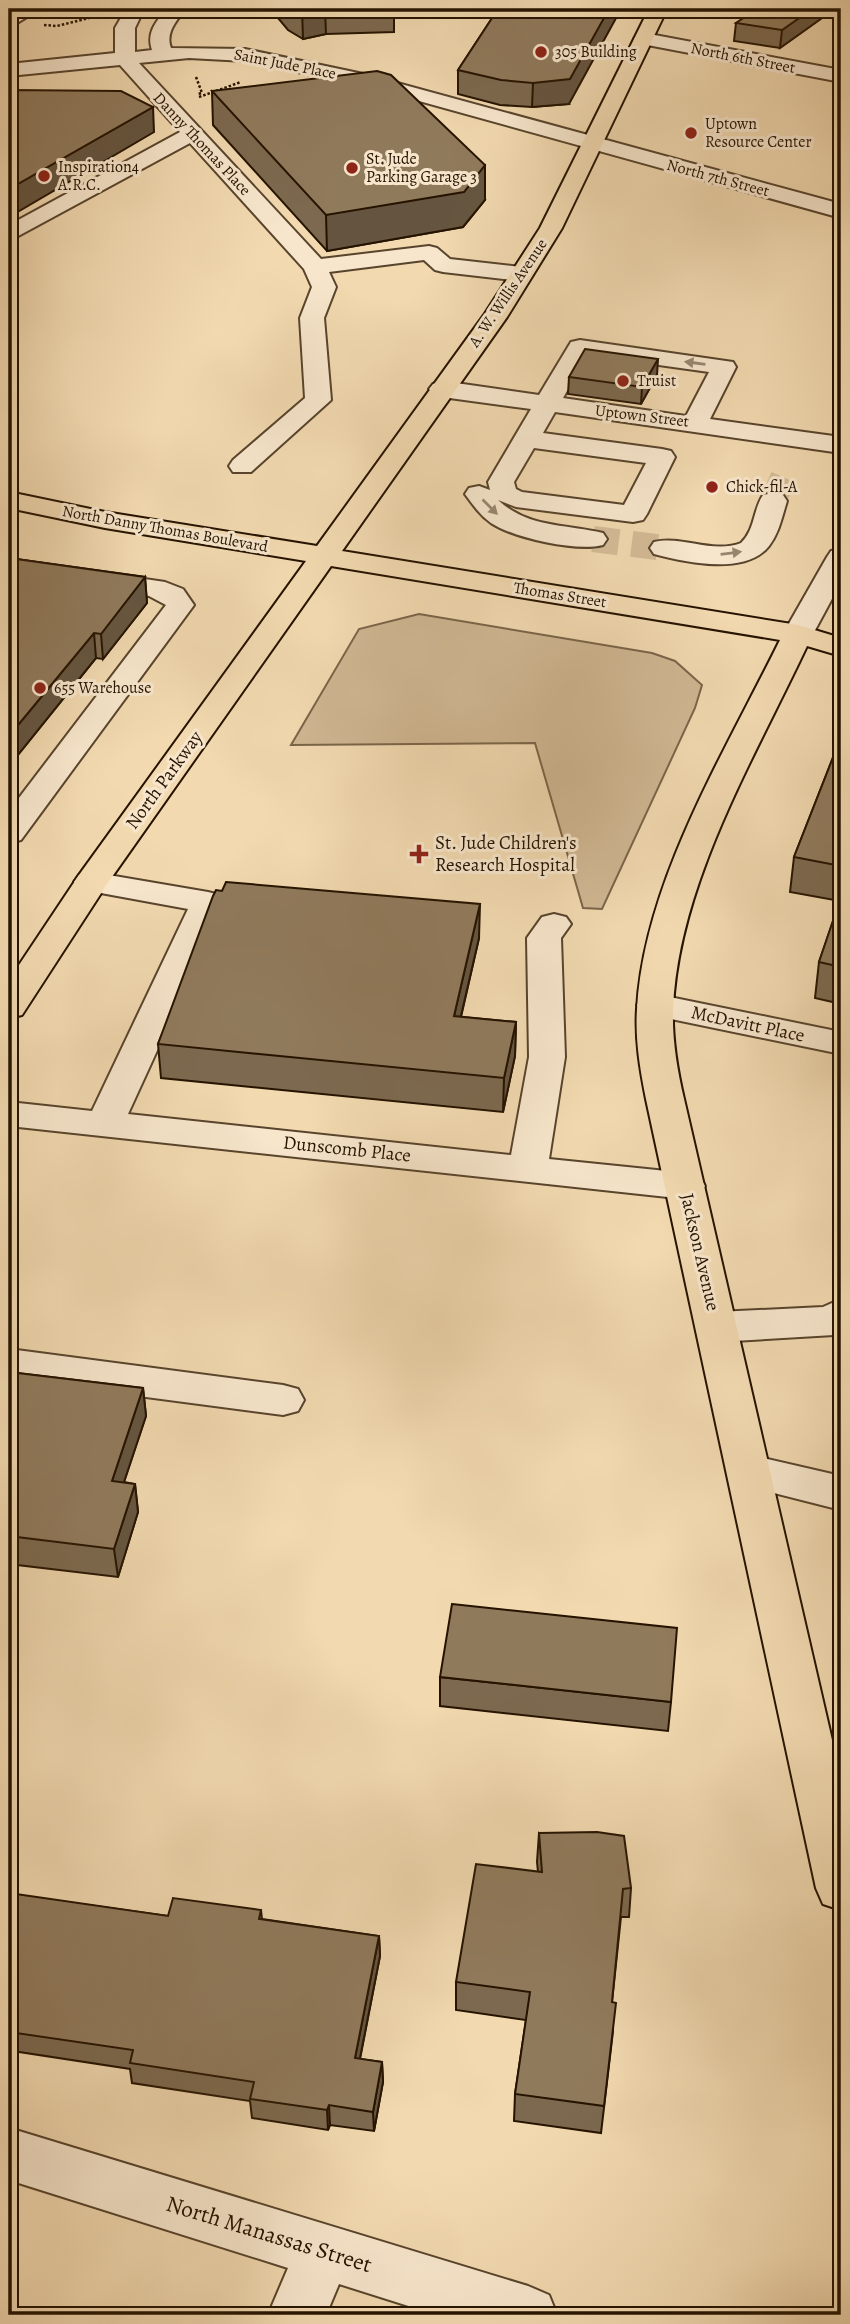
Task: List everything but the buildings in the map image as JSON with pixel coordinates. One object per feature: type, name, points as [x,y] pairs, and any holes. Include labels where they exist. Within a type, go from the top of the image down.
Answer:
[{"type":"main road","name":"A. W. Willis Avenue","points":[[323,555],[495,317],[551,228],[595,144],[659,9]]},
{"type":"main road","name":"North Danny Thomas Boulevard","points":[[9,500],[105,520],[323,555]]},
{"type":"main road","name":"Thomas Street","points":[[323,555],[798,634],[841,648]]},
{"type":"main road","name":"North Parkway","points":[[9,1006],[91,882],[268,638],[323,555]]},
{"type":"main road","name":"Thomas Street","points":[[798,634],[841,634]]},
{"type":"main road","name":"Jackson Avenue","points":[[798,634],[704,834],[668,931],[655,1005],[660,1075],[841,1888]]},
{"type":"street","points":[[9,22],[21,15],[17,9]]},
{"type":"street","points":[[125,59],[125,28],[135,9]]},
{"type":"street","points":[[163,54],[158,40],[163,26],[176,9]]},
{"type":"street","points":[[819,9],[841,13]]},
{"type":"street","name":"North 6th Street","points":[[644,39],[841,76]]},
{"type":"street","name":"Saint Jude Place","points":[[9,70],[163,54],[220,52],[245,55],[368,81],[595,144]]},
{"type":"street","name":"Danny Thomas Place","points":[[125,59],[315,267]]},
{"type":"street","points":[[311,89],[368,81]]},
{"type":"street","points":[[173,112],[203,100]]},
{"type":"street","points":[[9,234],[193,133]]},
{"type":"street","name":"North 7th Street","points":[[595,144],[841,211]]},
{"type":"street","points":[[243,466],[318,400],[312,318],[324,287],[315,267],[424,244],[443,265],[521,274]]},
{"type":"street","points":[[537,421],[577,476],[516,499],[504,493],[501,482],[580,347],[724,367],[695,424]]},
{"type":"street","name":"Uptown Street","points":[[442,389],[537,421],[695,424],[795,449],[841,445]]},
{"type":"street","points":[[537,421],[508,437],[479,480],[477,490],[486,506],[507,522],[528,530],[593,539]]},
{"type":"street","points":[[664,548],[733,555],[750,550],[758,542],[773,501]]},
{"type":"street","points":[[798,634],[841,557]]},
{"type":"street","points":[[9,567],[155,588],[173,595],[180,605],[179,610],[9,833]]},
{"type":"street","points":[[91,882],[208,902],[127,1070],[105,1124]]},
{"type":"street","points":[[528,1169],[547,1057],[544,938],[554,924]]},
{"type":"street","name":"McDavitt Place","points":[[655,1005],[841,1043]]},
{"type":"street","name":"Dunscomb Place","points":[[9,1114],[685,1186]]},
{"type":"street","points":[[717,1327],[834,1321],[841,1312]]},
{"type":"street","points":[[9,1364],[282,1400]]},
{"type":"street","points":[[750,1471],[841,1493]]},
{"type":"street","name":"North Manassas Street","points":[[9,2154],[528,2315]]},
{"type":"street","points":[[297,2315],[324,2251]]},
{"type":"path","points":[[40,24],[57,26],[95,18],[101,10]]},
{"type":"path","points":[[196,71],[193,74],[203,100]]},
{"type":"shaded area","points":[[419,614],[652,653],[675,661],[702,685],[695,708],[602,909],[583,908],[535,743],[291,745],[359,629]]},
{"type":"tunnel","points":[[773,501],[787,469]]},
{"type":"tunnel","points":[[593,539],[664,548]]},
{"type":"place","name":"305 Building","points":[[541,52]]},
{"type":"place","name":"Uptown Resource Center","points":[[691,133]]},
{"type":"place","name":"St. Jude Parking Garage 3","points":[[352,168]]},
{"type":"place","name":"Inspiration4 A.R.C.","points":[[44,176]]},
{"type":"place","name":"Truist","points":[[623,381]]},
{"type":"place","name":"Chick-fil-A","points":[[712,487]]},
{"type":"place","name":"655 Warehouse","points":[[40,688]]},
{"type":"place","name":"St. Jude Children's Research Hospital","points":[[419,854]]}]
